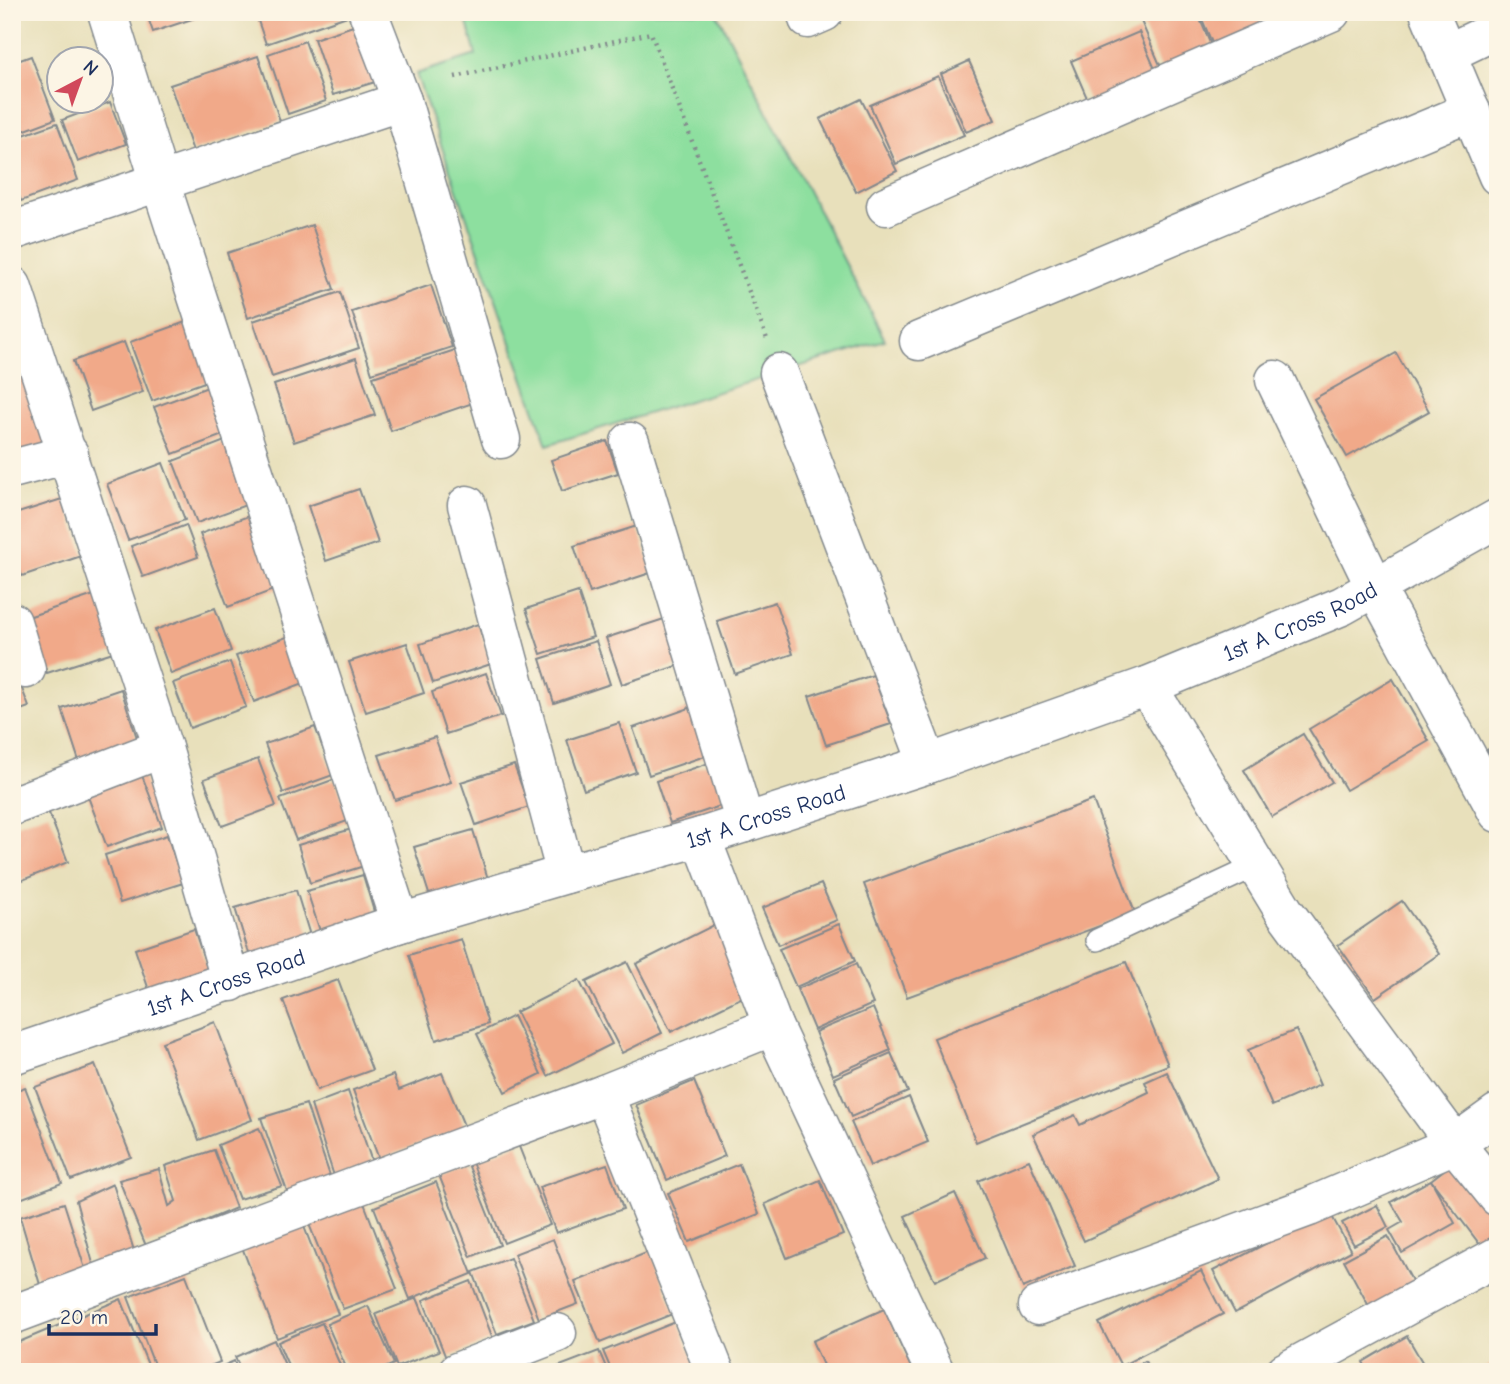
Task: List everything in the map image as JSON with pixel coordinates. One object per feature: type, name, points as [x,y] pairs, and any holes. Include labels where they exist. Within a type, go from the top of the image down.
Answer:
[{"type":"street","points":[[107,12],[400,923]]},
{"type":"street","points":[[368,12],[402,101],[501,439]]},
{"type":"street","points":[[886,206],[1331,12]]},
{"type":"street","points":[[1429,12],[1498,176]]},
{"type":"street","points":[[1447,54],[1498,29]]},
{"type":"street","points":[[12,231],[402,101]]},
{"type":"street","points":[[919,341],[1471,111]]},
{"type":"street","points":[[12,286],[163,748],[231,982]]},
{"type":"street","points":[[779,373],[928,764]]},
{"type":"street","points":[[1275,380],[1375,587],[1498,813]]},
{"type":"street","points":[[630,442],[746,823]]},
{"type":"street","points":[[12,469],[69,454]]},
{"type":"street","points":[[467,505],[566,874]]},
{"type":"street","name":"1st A Cross Road","points":[[12,1055],[400,923],[701,838],[928,764],[1147,686],[1342,606],[1498,518]]},
{"type":"street","points":[[12,622],[26,668]]},
{"type":"street","points":[[1147,686],[1284,911],[1455,1144],[1498,1197]]},
{"type":"street","points":[[12,806],[163,748]]},
{"type":"street","points":[[701,838],[773,1026],[935,1372]]},
{"type":"street","points":[[12,1315],[604,1094],[773,1026]]},
{"type":"street","points":[[604,1094],[715,1372]]},
{"type":"street","points":[[1038,1306],[1309,1207],[1455,1144],[1498,1113]]},
{"type":"street","points":[[1285,1372],[1498,1256]]},
{"type":"street","points":[[457,1372],[557,1333]]},
{"type":"lane","points":[[1097,940],[1256,866]]},
{"type":"path","points":[[455,77],[651,33],[779,373]]},
{"type":"green space","points":[[464,12],[716,12],[885,340],[547,445],[416,74],[476,55]]},
{"type":"building","points":[[146,12],[210,12],[210,13],[153,32]]},
{"type":"building","points":[[255,12],[346,12],[347,16],[266,44]]},
{"type":"building","points":[[1137,12],[1197,12],[1213,50],[1163,72]]},
{"type":"building","points":[[1199,12],[1256,12],[1264,30],[1215,50]]},
{"type":"building","points":[[356,25],[375,82],[333,95],[314,39]]},
{"type":"building","points":[[1139,32],[1158,76],[1090,105],[1071,61]]},
{"type":"building","points":[[305,41],[326,101],[288,114],[268,54]]},
{"type":"building","points":[[31,56],[46,95],[46,116],[54,116],[55,119],[12,135],[12,63]]},
{"type":"building","points":[[258,56],[280,121],[193,151],[170,85]]},
{"type":"building","points":[[969,61],[995,120],[966,132],[941,74]]},
{"type":"building","points":[[938,76],[964,135],[896,164],[870,105]]},
{"type":"building","points":[[861,99],[897,171],[856,192],[820,119]]},
{"type":"building","points":[[73,116],[115,116],[126,144],[78,162],[62,120]]},
{"type":"building","points":[[57,123],[78,180],[21,201],[12,178],[12,139]]},
{"type":"building","points":[[312,225],[334,289],[248,318],[227,253]]},
{"type":"building","points":[[431,285],[452,347],[372,373],[352,312]]},
{"type":"building","points":[[340,292],[359,348],[272,377],[253,321]]},
{"type":"building","points":[[191,320],[213,379],[152,401],[130,342]]},
{"type":"building","points":[[124,342],[143,392],[91,411],[73,361]]},
{"type":"building","points":[[455,350],[473,403],[391,431],[373,377]]},
{"type":"building","points":[[1396,353],[1429,411],[1347,457],[1314,399]]},
{"type":"building","points":[[21,358],[52,445],[12,459],[12,361]]},
{"type":"building","points":[[356,358],[375,415],[294,442],[274,385]]},
{"type":"building","points":[[213,385],[231,432],[173,454],[154,407]]},
{"type":"building","points":[[230,439],[254,502],[197,523],[173,461]]},
{"type":"building","points":[[607,441],[618,473],[562,491],[551,460]]},
{"type":"building","points":[[163,463],[185,520],[128,540],[107,484]]},
{"type":"building","points":[[359,489],[378,543],[326,561],[308,506]]},
{"type":"building","points":[[65,498],[84,555],[22,576],[12,548],[12,515]]},
{"type":"building","points":[[251,515],[279,588],[228,607],[200,534]]},
{"type":"building","points":[[186,525],[198,557],[143,577],[131,546]]},
{"type":"building","points":[[637,526],[653,572],[590,593],[574,546]]},
{"type":"building","points":[[578,592],[593,637],[541,654],[526,609]]},
{"type":"building","points":[[97,594],[116,651],[47,673],[28,617]]},
{"type":"building","points":[[775,602],[793,654],[735,674],[717,621]]},
{"type":"building","points":[[215,608],[231,651],[171,674],[155,630]]},
{"type":"building","points":[[667,618],[683,664],[622,684],[606,638]]},
{"type":"building","points":[[478,624],[491,664],[433,683],[420,644]]},
{"type":"building","points":[[292,635],[309,681],[254,702],[236,656]]},
{"type":"building","points":[[596,641],[610,684],[554,703],[540,659]]},
{"type":"building","points":[[407,643],[424,693],[366,712],[349,662]]},
{"type":"building","points":[[230,662],[246,707],[190,728],[173,683]]},
{"type":"building","points":[[12,663],[29,707],[12,713]]},
{"type":"building","points":[[486,673],[501,716],[446,734],[432,692]]},
{"type":"building","points":[[873,675],[891,724],[826,745],[809,696]]},
{"type":"building","points":[[1393,679],[1429,741],[1346,790],[1309,729]]},
{"type":"building","points":[[121,689],[138,741],[79,761],[62,709]]},
{"type":"building","points":[[695,706],[711,754],[649,775],[633,728]]},
{"type":"building","points":[[619,723],[636,772],[584,790],[567,740]]},
{"type":"building","points":[[315,727],[333,775],[283,793],[265,744]]},
{"type":"building","points":[[1303,734],[1332,782],[1272,817],[1244,770]]},
{"type":"building","points":[[435,737],[451,782],[395,800],[379,755]]},
{"type":"building","points":[[1498,743],[1498,767],[1487,750]]},
{"type":"building","points":[[258,759],[276,806],[222,826],[204,779]]},
{"type":"building","points":[[712,762],[726,804],[670,823],[656,781]]},
{"type":"building","points":[[514,765],[529,807],[476,825],[461,782]]},
{"type":"building","points":[[141,773],[162,827],[107,847],[87,794]]},
{"type":"building","points":[[335,779],[350,820],[296,840],[280,799]]},
{"type":"building","points":[[1093,800],[1135,913],[907,997],[864,884]]},
{"type":"building","points":[[49,813],[68,862],[15,883],[12,876],[12,826]]},
{"type":"building","points":[[355,828],[367,865],[310,883],[298,845]]},
{"type":"building","points":[[473,830],[488,879],[430,897],[414,847]]},
{"type":"building","points":[[167,835],[183,883],[120,903],[105,855]]},
{"type":"building","points":[[363,875],[375,915],[320,931],[307,891]]},
{"type":"building","points":[[821,884],[837,920],[778,945],[762,908]]},
{"type":"building","points":[[296,890],[312,942],[251,960],[235,908]]},
{"type":"building","points":[[1402,901],[1439,954],[1375,998],[1338,945]]},
{"type":"building","points":[[716,924],[751,993],[671,1032],[636,964]]},
{"type":"building","points":[[839,924],[855,961],[796,987],[779,949]]},
{"type":"building","points":[[194,929],[210,977],[151,996],[135,949]]},
{"type":"building","points":[[461,939],[488,1024],[436,1040],[409,955]]},
{"type":"building","points":[[627,962],[662,1033],[622,1053],[586,982]]},
{"type":"building","points":[[1126,962],[1168,1065],[976,1142],[934,1038]]},
{"type":"building","points":[[856,964],[873,1004],[814,1030],[797,989]]},
{"type":"building","points":[[338,980],[372,1070],[317,1090],[283,1000]]},
{"type":"building","points":[[579,980],[612,1044],[548,1076],[516,1012]]},
{"type":"building","points":[[873,1008],[891,1050],[833,1075],[815,1032]]},
{"type":"building","points":[[513,1016],[541,1074],[505,1092],[477,1034]]},
{"type":"building","points":[[215,1022],[252,1120],[199,1140],[162,1042]]},
{"type":"building","points":[[1296,1030],[1320,1085],[1272,1106],[1248,1050]]},
{"type":"building","points":[[891,1053],[908,1092],[851,1117],[834,1078]]},
{"type":"building","points":[[95,1065],[131,1157],[71,1180],[35,1087]]},
{"type":"building","points":[[1167,1072],[1218,1179],[1084,1241],[1033,1134],[1075,1115],[1080,1125],[1149,1092],[1145,1082]]},
{"type":"building","points":[[442,1073],[465,1128],[379,1159],[353,1090],[393,1075],[399,1090]]},
{"type":"building","points":[[694,1081],[725,1156],[667,1180],[636,1105]]},
{"type":"building","points":[[25,1087],[62,1183],[12,1202],[12,1092]]},
{"type":"building","points":[[348,1091],[372,1162],[334,1176],[311,1105]]},
{"type":"building","points":[[909,1097],[928,1142],[870,1166],[851,1122]]},
{"type":"building","points":[[306,1104],[331,1179],[288,1194],[261,1118]]},
{"type":"building","points":[[259,1128],[282,1186],[239,1199],[218,1145]]},
{"type":"building","points":[[518,1144],[550,1225],[504,1243],[472,1162]]},
{"type":"building","points":[[214,1150],[236,1208],[146,1246],[119,1180],[159,1169],[169,1206],[176,1201],[165,1166]]},
{"type":"building","points":[[1029,1160],[1075,1266],[1023,1288],[978,1181]]},
{"type":"building","points":[[1453,1163],[1498,1222],[1498,1233],[1481,1246],[1431,1180]]},
{"type":"building","points":[[468,1164],[500,1245],[471,1257],[439,1175]]},
{"type":"building","points":[[607,1164],[623,1209],[556,1233],[539,1187]]},
{"type":"building","points":[[739,1164],[759,1214],[689,1242],[668,1193]]},
{"type":"building","points":[[820,1180],[843,1235],[787,1258],[765,1204]]},
{"type":"building","points":[[1431,1180],[1455,1223],[1402,1253],[1389,1230],[1403,1222],[1391,1202]]},
{"type":"building","points":[[436,1182],[472,1274],[410,1299],[374,1207]]},
{"type":"building","points":[[113,1184],[137,1260],[95,1271],[76,1201]]},
{"type":"building","points":[[955,1193],[985,1258],[935,1281],[905,1216]]},
{"type":"building","points":[[64,1203],[87,1275],[41,1288],[20,1217]]},
{"type":"building","points":[[364,1203],[397,1289],[343,1309],[309,1224]]},
{"type":"building","points":[[1377,1205],[1388,1227],[1354,1245],[1342,1223]]},
{"type":"building","points":[[1329,1211],[1351,1251],[1235,1313],[1213,1271]]},
{"type":"building","points":[[303,1224],[338,1314],[277,1338],[242,1247]]},
{"type":"building","points":[[1388,1236],[1416,1288],[1372,1312],[1344,1260]]},
{"type":"building","points":[[553,1239],[578,1304],[539,1319],[514,1254]]},
{"type":"building","points":[[651,1251],[675,1313],[600,1343],[575,1282]]},
{"type":"building","points":[[510,1258],[534,1320],[497,1334],[473,1272]]},
{"type":"building","points":[[1201,1271],[1223,1314],[1121,1366],[1099,1323]]},
{"type":"building","points":[[186,1275],[220,1362],[196,1372],[157,1372],[128,1297]]},
{"type":"building","points":[[471,1281],[493,1339],[446,1358],[423,1300]]},
{"type":"building","points":[[417,1298],[439,1351],[397,1367],[376,1314]]},
{"type":"building","points":[[121,1299],[151,1372],[21,1372],[12,1352],[12,1345]]},
{"type":"building","points":[[368,1306],[394,1364],[376,1372],[348,1372],[327,1324]]},
{"type":"building","points":[[884,1309],[913,1372],[826,1372],[812,1341]]},
{"type":"building","points":[[678,1321],[698,1372],[612,1372],[603,1351]]},
{"type":"building","points":[[322,1323],[343,1372],[291,1372],[278,1342]]},
{"type":"building","points":[[1407,1336],[1428,1372],[1369,1372],[1363,1362]]},
{"type":"building","points":[[274,1340],[288,1372],[242,1372],[235,1357]]},
{"type":"building","points":[[599,1351],[608,1372],[553,1372],[552,1369]]},
{"type":"building","points":[[234,1361],[238,1372],[209,1372]]},
{"type":"building","points":[[1145,1361],[1151,1372],[1123,1372]]},
{"type":"building","points":[[1498,1361],[1498,1372],[1478,1372]]}]
